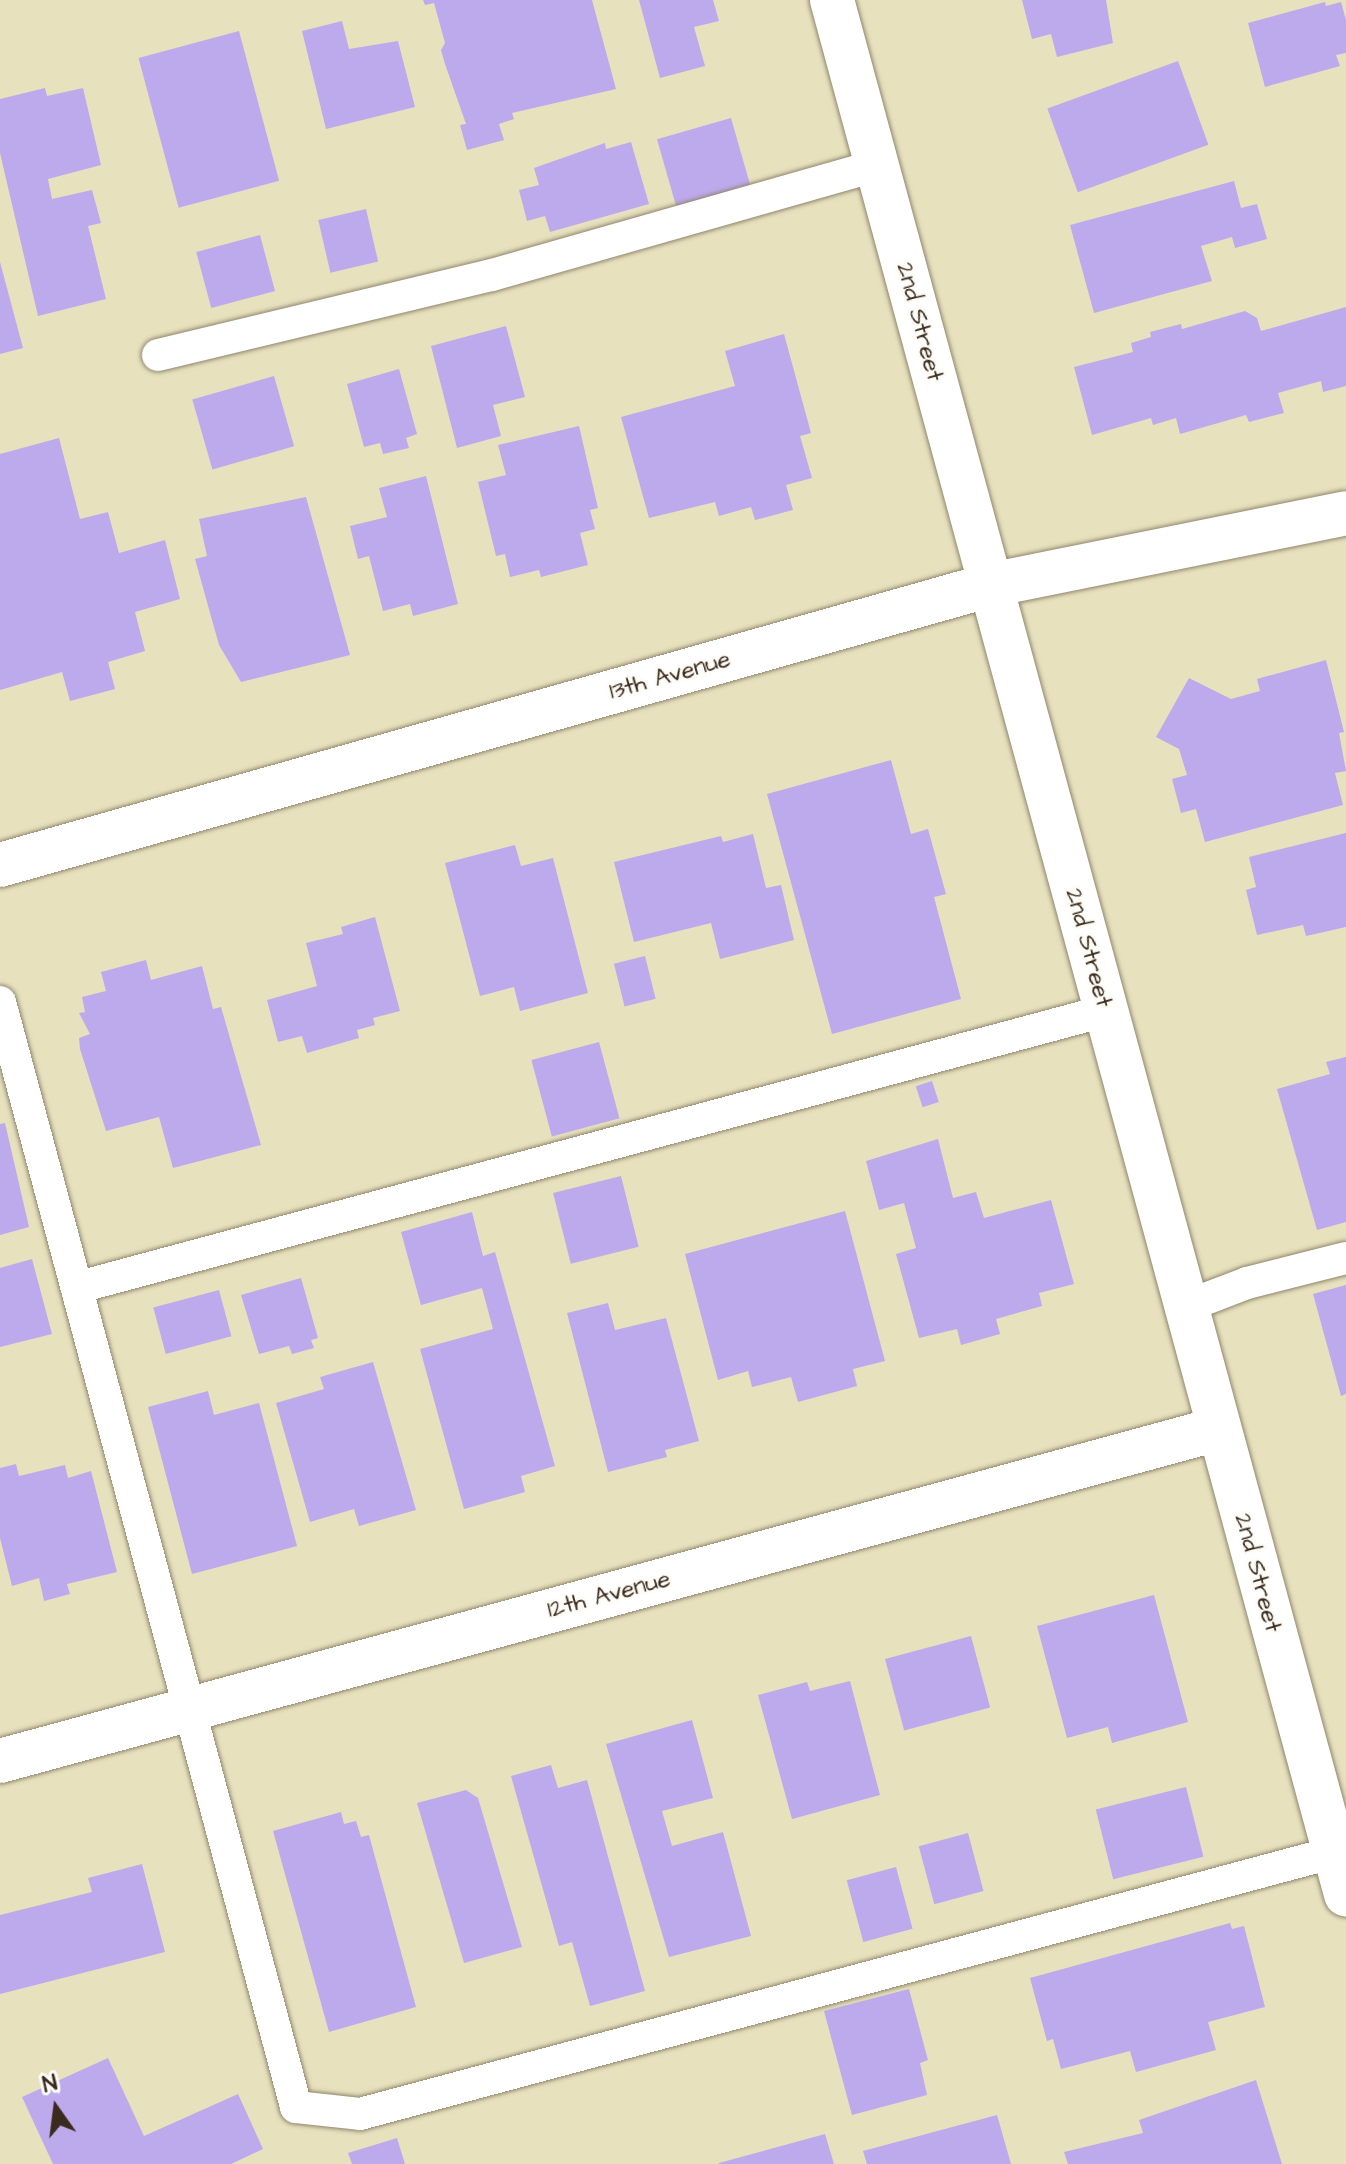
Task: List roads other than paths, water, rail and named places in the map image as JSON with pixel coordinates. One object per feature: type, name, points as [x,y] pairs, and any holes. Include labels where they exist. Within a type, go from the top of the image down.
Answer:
[{"type":"street","name":"2nd Street","points":[[832,0],[1346,1894]]},
{"type":"street","name":"13th Avenue","points":[[0,865],[990,585],[1346,513]]},
{"type":"street","name":"12th Avenue","points":[[0,1761],[1218,1429]]},
{"type":"lane","points":[[158,355],[492,275],[877,165]]},
{"type":"lane","points":[[0,1002],[79,1287],[296,2107],[360,2114],[1335,1852]]},
{"type":"lane","points":[[79,1287],[1105,1011]]},
{"type":"lane","points":[[1187,1306],[1247,1283],[1346,1258]]}]
